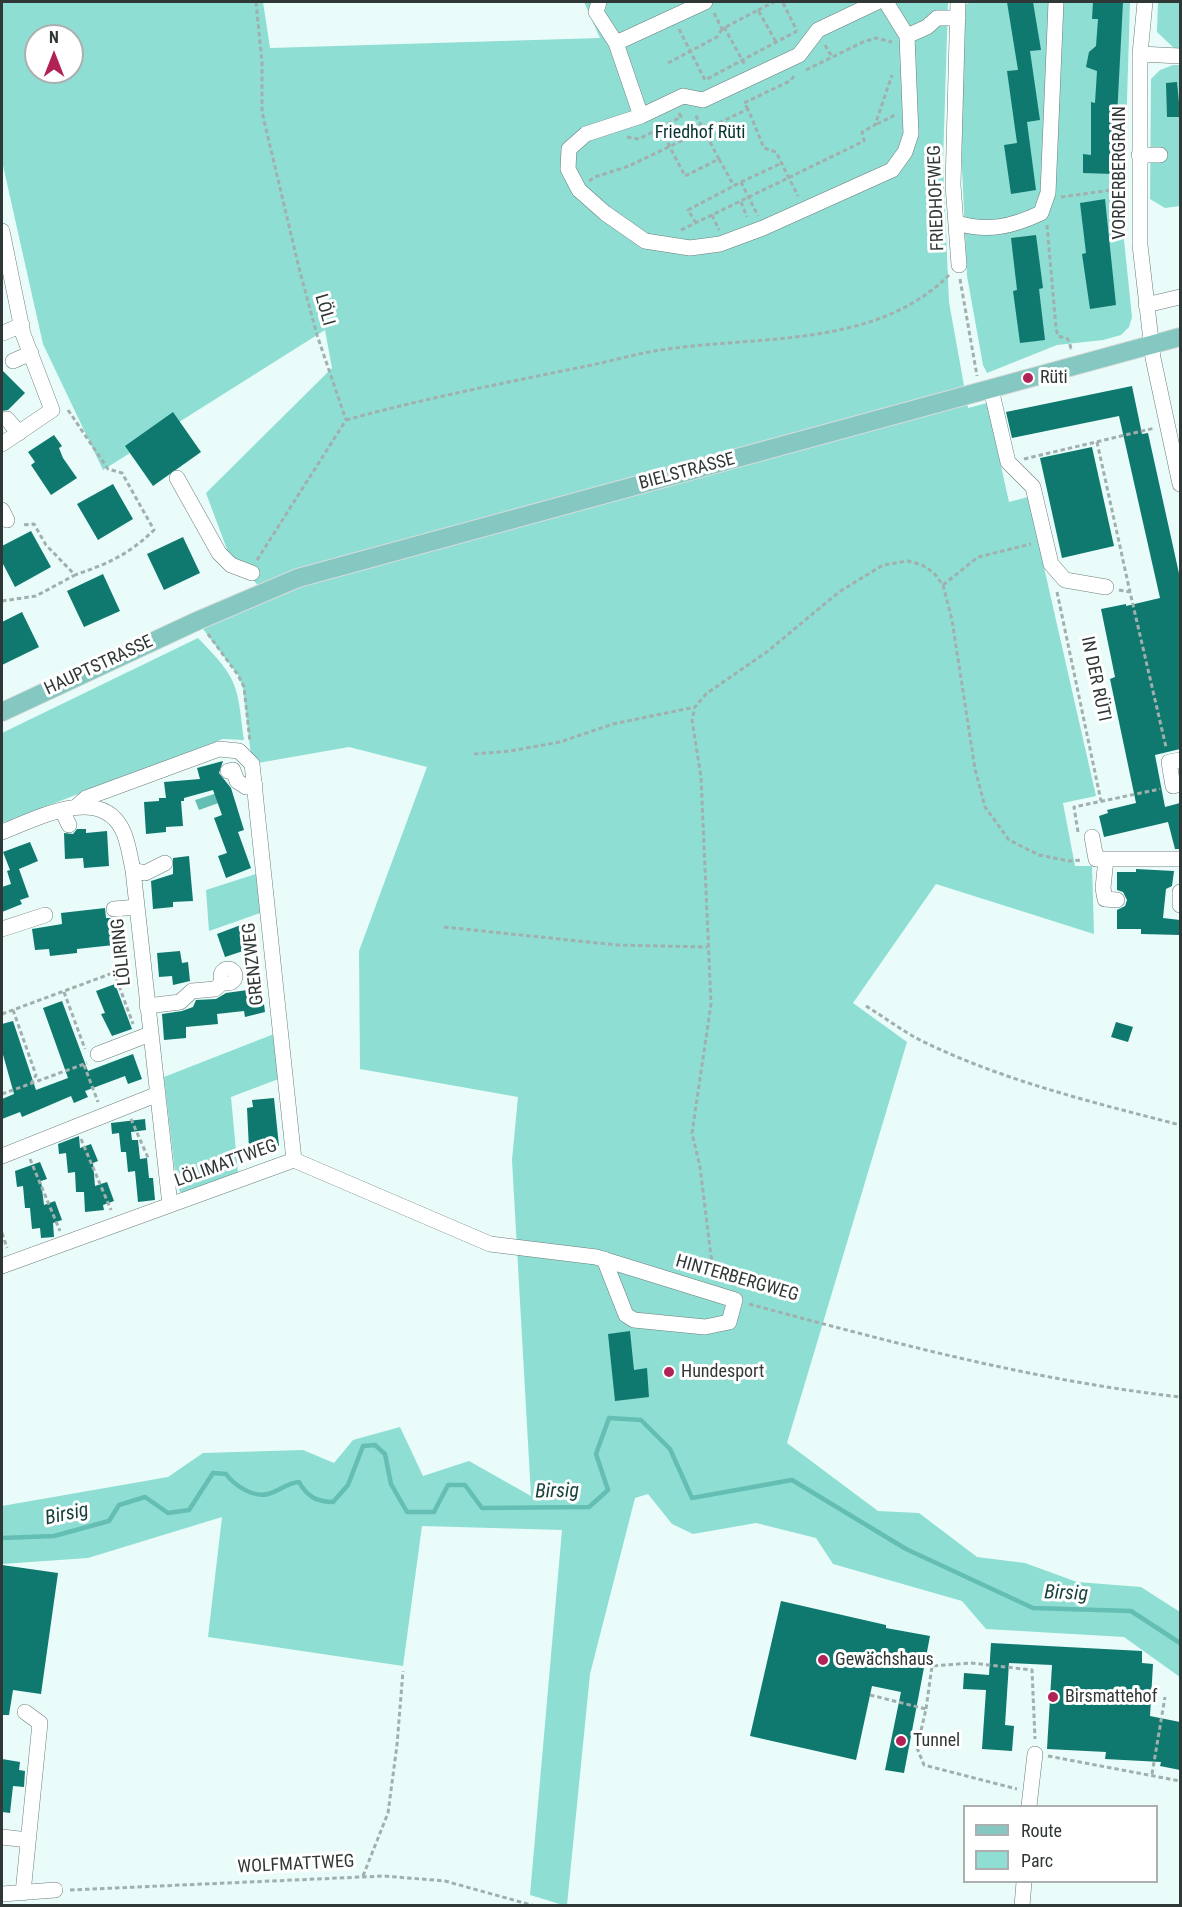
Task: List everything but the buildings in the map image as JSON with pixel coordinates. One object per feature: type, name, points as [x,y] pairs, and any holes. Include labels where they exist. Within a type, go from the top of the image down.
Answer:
[{"type":"main road","name":"BIELSTRASSE","points":[[197,621],[298,578],[1180,337]]},
{"type":"main road","name":"HAUPTSTRASSE","points":[[2,712],[197,621]]},
{"type":"street","points":[[599,2],[596,12],[616,43],[641,116]]},
{"type":"street","points":[[877,2],[818,30],[799,55],[704,100],[680,99],[641,116],[586,134],[569,149],[568,169],[579,190],[633,234],[655,243],[690,248],[720,244],[763,228],[892,170],[904,152],[911,134],[908,40],[886,2]]},
{"type":"street","name":"FRIEDHOFWEG","points":[[958,2],[953,185],[959,265]]},
{"type":"street","points":[[956,223],[979,230],[1022,222],[1041,213],[1048,193],[1056,2]]},
{"type":"street","name":"VORDERBERGRAIN","points":[[1145,2],[1140,54],[1140,245],[1152,345],[1180,484]]},
{"type":"street","points":[[616,43],[673,16],[708,5]]},
{"type":"street","points":[[908,40],[937,18],[958,18]]},
{"type":"street","points":[[1140,54],[1180,56]]},
{"type":"street","points":[[1139,155],[1160,155]]},
{"type":"street","points":[[2,231],[22,326],[52,410],[2,444]]},
{"type":"street","points":[[1146,305],[1180,297]]},
{"type":"street","points":[[3,333],[22,326]]},
{"type":"street","points":[[13,361],[31,353]]},
{"type":"street","points":[[985,390],[1008,462],[1033,487],[1051,564],[1065,580],[1106,587]]},
{"type":"street","points":[[7,419],[19,433]]},
{"type":"street","points":[[177,478],[219,554],[231,565],[252,573]]},
{"type":"street","points":[[2,832],[219,749],[240,750],[252,764]]},
{"type":"street","points":[[1175,761],[1173,786],[1180,784]]},
{"type":"street","name":"GRENZWEG","points":[[252,764],[255,842],[294,1160]]},
{"type":"street","points":[[228,771],[233,770],[237,781],[246,787],[252,797]]},
{"type":"street","points":[[69,808],[69,825]]},
{"type":"street","name":"LÖLIRING","points":[[69,808],[96,808],[111,816],[122,828],[133,870],[147,1006],[144,1036],[158,1094],[170,1205]]},
{"type":"street","points":[[1092,837],[1101,859],[1105,899],[1117,900]]},
{"type":"street","points":[[1101,859],[1180,859]]},
{"type":"street","points":[[133,870],[145,873],[165,863]]},
{"type":"street","points":[[1180,892],[1180,905]]},
{"type":"street","points":[[114,909],[137,907]]},
{"type":"street","points":[[2,929],[45,915]]},
{"type":"street","points":[[147,1006],[180,1002],[192,991],[215,989],[224,982]]},
{"type":"street","points":[[94,1055],[144,1036]]},
{"type":"street","points":[[2,1156],[158,1094]]},
{"type":"street","name":"LÖLIMATTWEG","points":[[2,1266],[294,1160]]},
{"type":"street","name":"HINTERBERGWEG","points":[[294,1160],[490,1244],[604,1259],[728,1298]]},
{"type":"street","points":[[604,1259],[626,1315],[634,1320],[705,1327],[729,1322],[728,1298]]},
{"type":"street","points":[[25,1712],[40,1723],[28,1840],[32,1897]]},
{"type":"street","points":[[1029,1805],[1035,1754]]},
{"type":"street","points":[[2,1837],[28,1840]]},
{"type":"street","points":[[1022,1905],[1024,1883]]},
{"type":"street","points":[[2,1894],[32,1897],[55,1890]]},
{"type":"path","name":"LÖLI","points":[[256,2],[262,62],[262,112],[302,279],[346,420]]},
{"type":"path","points":[[668,63],[717,37],[723,28],[774,2]]},
{"type":"path","points":[[784,2],[805,47]]},
{"type":"path","points":[[708,5],[752,77]]},
{"type":"path","points":[[758,10],[786,61]]},
{"type":"path","points":[[673,16],[705,80],[797,31]]},
{"type":"path","points":[[804,209],[776,152],[764,147],[744,103],[863,42],[876,38],[892,42],[908,40]]},
{"type":"path","points":[[892,42],[892,53]]},
{"type":"path","points":[[875,125],[892,75],[892,64]]},
{"type":"path","points":[[680,99],[704,131],[734,186]]},
{"type":"path","points":[[680,99],[681,117],[660,128],[685,176],[719,159]]},
{"type":"path","points":[[655,243],[864,141],[862,132],[910,107]]},
{"type":"path","points":[[579,190],[595,177],[670,147],[748,109]]},
{"type":"path","points":[[696,223],[688,210],[782,163]]},
{"type":"path","points":[[741,182],[763,228]]},
{"type":"path","points":[[1048,193],[1065,198],[1139,186]]},
{"type":"path","points":[[738,221],[748,217],[741,201]]},
{"type":"path","points":[[1041,213],[1047,225],[1058,336],[1068,339],[1071,348],[1083,346]]},
{"type":"path","points":[[712,215],[719,230],[729,226]]},
{"type":"path","points":[[252,573],[256,561],[346,420],[421,399],[661,350],[840,331],[909,307],[933,291],[959,265]]},
{"type":"path","name":"FRIEDHOFWEG","points":[[959,265],[961,292],[985,390]]},
{"type":"path","points":[[2,601],[36,596],[75,575],[116,561],[135,549],[154,530],[122,473],[108,469],[63,404],[52,410]]},
{"type":"path","points":[[1008,462],[1167,425]]},
{"type":"path","points":[[1097,442],[1130,592],[1175,761]]},
{"type":"path","points":[[7,518],[34,525],[46,545],[75,575]]},
{"type":"path","points":[[943,585],[978,556],[1045,540]]},
{"type":"path","points":[[728,1298],[711,1256],[700,1167],[692,1133],[711,1004],[701,777],[692,720],[696,707],[706,694],[768,651],[839,592],[884,565],[908,561],[922,565],[934,573],[943,585],[952,620],[975,769],[985,807],[1009,840],[1039,855],[1069,861],[1101,859]]},
{"type":"path","name":"IN DER RÜTI","points":[[1051,564],[1101,801]]},
{"type":"path","points":[[1106,587],[1130,592]]},
{"type":"path","points":[[197,621],[238,675],[244,687],[252,764]]},
{"type":"path","points":[[474,754],[510,751],[560,742],[613,723],[696,707]]},
{"type":"path","points":[[1092,837],[1079,838],[1074,807],[1164,789]]},
{"type":"path","points":[[444,927],[617,945],[707,947]]},
{"type":"path","points":[[2,1014],[143,962]]},
{"type":"path","points":[[114,972],[144,1036]]},
{"type":"path","points":[[2,1094],[84,1065],[94,1055],[64,992]]},
{"type":"path","points":[[866,1006],[919,1039],[990,1071],[1054,1092],[1180,1125]]},
{"type":"path","points":[[13,1010],[36,1075],[32,1084]]},
{"type":"path","points":[[84,1065],[102,1116]]},
{"type":"path","points":[[126,1106],[153,1168],[166,1167]]},
{"type":"path","points":[[75,1126],[117,1224]]},
{"type":"path","points":[[25,1146],[65,1243]]},
{"type":"path","name":"HINTERBERGWEG","points":[[728,1298],[935,1354],[1030,1375],[1109,1389],[1180,1397]]},
{"type":"path","points":[[1030,1783],[1014,1790],[924,1765],[917,1748],[926,1709],[932,1666],[971,1662],[1032,1670],[1035,1754],[1180,1781]]},
{"type":"path","points":[[363,1876],[388,1813],[397,1746],[403,1671]]},
{"type":"path","points":[[870,1695],[926,1709]]},
{"type":"path","points":[[1152,1774],[1165,1697]]},
{"type":"path","name":"WOLFMATTWEG","points":[[55,1890],[363,1876],[445,1881],[535,1905]]},
{"type":"green space","name":"Friedhof Rüti","points":[[2,2],[263,2],[270,48],[600,38],[584,2],[948,2],[943,163],[949,302],[968,408],[987,403],[1009,502],[1028,497],[1096,796],[1063,803],[1075,866],[1092,866],[1094,934],[936,884],[853,1003],[907,1042],[787,1443],[878,1511],[919,1513],[977,1557],[1025,1563],[1077,1582],[1141,1587],[1180,1612],[1180,1677],[1124,1637],[986,1629],[962,1601],[833,1564],[816,1538],[756,1523],[693,1534],[672,1524],[648,1494],[635,1498],[590,1674],[567,1905],[563,1905],[530,1895],[562,1530],[422,1526],[403,1666],[208,1637],[222,1517],[88,1558],[2,1564],[2,1506],[168,1477],[203,1453],[303,1450],[334,1463],[353,1440],[400,1427],[423,1476],[469,1461],[531,1496],[512,1160],[518,1097],[360,1069],[359,951],[427,767],[349,747],[252,764],[243,688],[238,675],[197,621],[264,592],[228,552],[206,493],[332,368],[325,330],[103,470],[43,344],[2,161]]},
{"type":"green space","points":[[974,2],[1130,2],[1123,230],[1132,317],[1129,327],[1121,335],[1103,340],[1057,345],[987,373],[983,365],[967,276],[961,147],[965,4]]},
{"type":"green space","points":[[1158,2],[1180,2],[1180,50],[1176,50],[1157,32]]},
{"type":"green space","points":[[1180,65],[1180,206],[1165,208],[1150,199],[1151,79],[1160,70]]},
{"type":"green space","points":[[198,638],[222,664],[234,684],[240,706],[244,740],[223,739],[2,823],[2,733]]},
{"type":"green space","points":[[259,873],[263,912],[209,931],[206,890]]},
{"type":"green space","points":[[274,1034],[281,1078],[231,1097],[238,1173],[190,1194],[180,1192],[176,1181],[164,1077]]},
{"type":"water","points":[[224,791],[227,800],[199,810],[195,800]]},
{"type":"waterway","name":"Birsig","points":[[2,1538],[54,1536],[109,1521],[119,1505],[145,1497],[168,1513],[189,1510],[213,1473],[226,1474],[244,1490],[262,1495],[299,1482],[313,1497],[333,1502],[348,1485],[363,1446],[375,1445],[385,1454],[391,1484],[407,1512],[434,1512],[448,1485],[465,1485],[482,1508],[589,1507],[608,1490],[596,1454],[609,1418],[641,1420],[670,1449],[692,1498],[792,1480],[906,1549],[1033,1608],[1131,1611],[1180,1643]]},
{"type":"place","name":"Rüti","points":[[1028,378]]},
{"type":"place","name":"Hundesport","points":[[669,1372]]},
{"type":"place","name":"Gewächshaus","points":[[823,1660]]},
{"type":"place","name":"Birsmattehof","points":[[1053,1697]]},
{"type":"place","name":"Tunnel","points":[[901,1741]]}]
